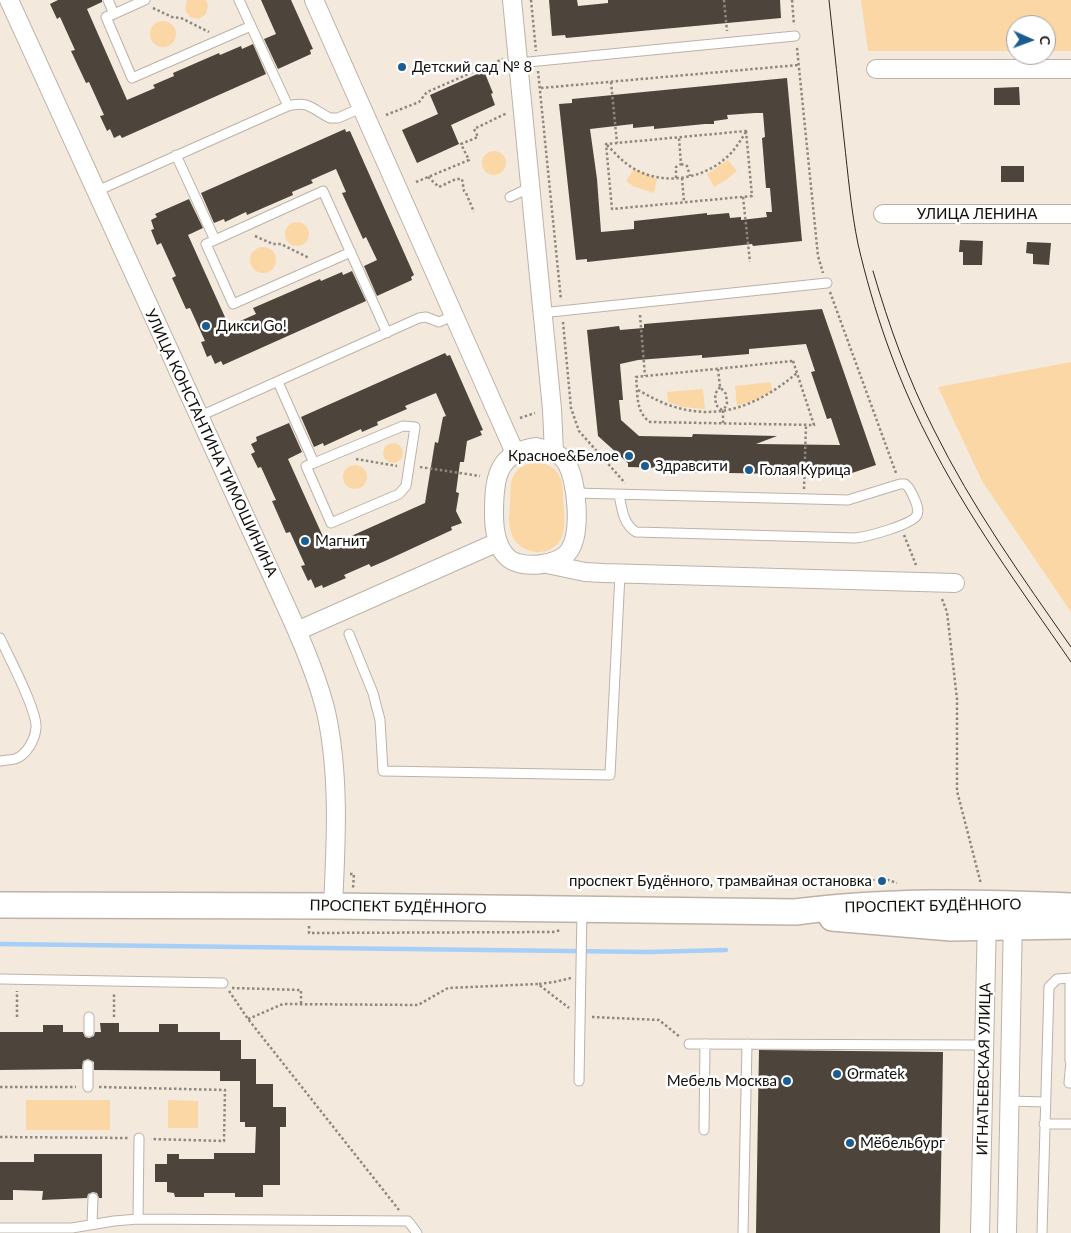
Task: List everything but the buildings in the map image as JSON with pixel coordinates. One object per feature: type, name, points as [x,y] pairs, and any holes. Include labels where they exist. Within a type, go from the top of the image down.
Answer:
[{"type":"main road","name":"ПРОСПЕКТ БУДЁННОГО","points":[[0,905],[333,906],[582,917],[795,912],[884,903],[985,908],[1013,916],[1071,926]]},
{"type":"main road","name":"ПРОСПЕКТ БУДЁННОГО","points":[[1013,916],[1071,906]]},
{"type":"street","name":"УЛИЦА КОНСТАНТИНА ТИМОШИНИНА","points":[[9,0],[297,631],[311,667],[326,711],[331,746],[335,813],[333,906]]},
{"type":"street","points":[[314,0],[515,452]]},
{"type":"street","points":[[512,0],[512,61],[530,188],[552,409],[554,453]]},
{"type":"street","points":[[876,69],[1071,70]]},
{"type":"street","name":"УЛИЦА ЛЕНИНА","points":[[883,214],[1071,214]]},
{"type":"street","points":[[547,564],[569,551],[574,539],[576,522],[575,493],[572,478],[565,461],[554,453],[536,447],[524,448],[515,452],[499,469],[494,488],[494,523],[498,542],[506,556],[513,562],[547,564],[585,572],[620,574],[955,583]]},
{"type":"street","points":[[297,631],[498,542]]},
{"type":"street","name":"ИГНАТЬЕВСКАЯ УЛИЦА","points":[[980,1233],[985,908]]},
{"type":"street","name":"ИГНАТЬЕВСКАЯ УЛИЦА","points":[[1007,1233],[1013,916]]},
{"type":"lane","points":[[108,0],[114,14]]},
{"type":"lane","points":[[240,0],[288,106]]},
{"type":"lane","points":[[142,1],[106,17],[132,78],[251,26]]},
{"type":"lane","points":[[512,61],[537,61],[795,36]]},
{"type":"lane","points":[[97,191],[297,103],[304,104],[330,118],[338,118],[361,108]]},
{"type":"lane","points":[[176,155],[215,240]]},
{"type":"lane","points":[[510,196],[530,188]]},
{"type":"lane","points":[[351,252],[233,304],[206,244],[323,191],[351,252],[388,333]]},
{"type":"lane","points":[[541,313],[827,283]]},
{"type":"lane","points":[[198,416],[419,318],[426,317],[439,322],[455,315]]},
{"type":"lane","points":[[278,382],[314,463]]},
{"type":"lane","points":[[403,426],[415,427],[406,486],[399,494],[331,523],[306,466],[314,463],[403,426]]},
{"type":"lane","points":[[575,493],[848,500],[900,484],[908,485],[918,510],[911,522],[877,534],[855,538],[636,532],[629,528],[625,521],[619,495]]},
{"type":"lane","points":[[349,634],[373,693],[380,720],[382,771],[610,775],[620,574]]},
{"type":"lane","points":[[0,638],[33,711],[36,727],[32,741],[24,754],[15,759],[0,760]]},
{"type":"lane","points":[[579,1081],[582,917]]},
{"type":"lane","points":[[1042,1233],[1049,987],[1057,979],[1070,978],[1071,1083]]},
{"type":"lane","points":[[0,979],[223,983]]},
{"type":"lane","points":[[88,1032],[89,1017]]},
{"type":"lane","points":[[689,1044],[984,1045]]},
{"type":"lane","points":[[704,1130],[705,1044]]},
{"type":"lane","points":[[743,1233],[747,1044]]},
{"type":"lane","points":[[88,1065],[88,1087]]},
{"type":"lane","points":[[1010,1102],[1045,1102]]},
{"type":"lane","points":[[1044,1124],[1071,1124]]},
{"type":"lane","points":[[138,1219],[139,1138]]},
{"type":"lane","points":[[92,1224],[93,1198]]},
{"type":"lane","points":[[0,1228],[72,1228],[138,1219],[408,1221],[417,1233]]},
{"type":"path","points":[[531,0],[571,408],[579,431],[626,484]]},
{"type":"path","points":[[724,0],[727,31]]},
{"type":"path","points":[[792,0],[794,24]]},
{"type":"path","points":[[142,1],[172,18],[181,18],[198,28],[224,38]]},
{"type":"path","points":[[386,115],[419,102],[427,92],[512,61]]},
{"type":"path","points":[[540,88],[798,64],[818,256],[900,484]]},
{"type":"path","points":[[611,82],[617,143]]},
{"type":"path","points":[[416,182],[469,160],[462,144],[478,137],[474,129],[511,112]]},
{"type":"path","points":[[606,144],[746,131]]},
{"type":"path","points":[[606,144],[628,165],[644,173],[661,178],[682,178],[706,171],[719,164],[736,148],[746,131]]},
{"type":"path","points":[[606,144],[612,209],[743,197],[752,196],[746,131]]},
{"type":"path","points":[[679,138],[681,164]]},
{"type":"path","points":[[681,164],[687,166],[690,176]]},
{"type":"path","points":[[676,178],[676,167],[681,164]]},
{"type":"path","points":[[428,177],[438,187],[456,179],[462,179],[464,191],[474,212]]},
{"type":"path","points":[[682,178],[684,202]]},
{"type":"path","points":[[743,197],[750,262]]},
{"type":"path","points":[[240,228],[272,244],[281,244],[298,254],[324,264]]},
{"type":"path","points":[[639,309],[645,376]]},
{"type":"path","points":[[793,361],[814,425],[650,422],[644,418],[640,411],[637,390],[636,377],[645,376],[793,361]]},
{"type":"path","points":[[718,369],[720,387],[726,394],[727,404],[723,411],[723,424]]},
{"type":"path","points":[[637,390],[664,404],[679,408],[693,411],[723,411],[754,403],[771,394],[797,373]]},
{"type":"path","points":[[720,387],[715,394],[716,405],[723,411]]},
{"type":"path","points":[[804,492],[806,425]]},
{"type":"path","points":[[334,454],[409,467],[480,476]]},
{"type":"path","points":[[900,525],[928,596],[939,596],[947,612],[957,699],[957,791],[962,816],[981,880],[985,908]]},
{"type":"path","points":[[309,933],[552,932],[582,917]]},
{"type":"path","points":[[248,1018],[283,1004],[418,1005],[448,988],[538,984],[554,982],[581,974]]},
{"type":"path","points":[[17,1016],[18,979]]},
{"type":"path","points":[[114,980],[114,1017]]},
{"type":"path","points":[[538,984],[580,1016],[659,1020],[689,1044]]},
{"type":"path","points":[[301,1005],[301,990],[227,988],[248,1018],[408,1221]]},
{"type":"path","points":[[0,1087],[225,1090]]},
{"type":"shaded area","points":[[187,0],[206,0],[208,5],[206,14],[199,19],[190,17],[185,10]]},
{"type":"shaded area","points":[[861,0],[1071,0],[1071,51],[1056,51],[1056,15],[1006,15],[1006,51],[868,51]]},
{"type":"shaded area","points":[[163,21],[173,24],[176,34],[173,44],[163,47],[153,44],[150,34],[153,24]]},
{"type":"shaded area","points":[[494,151],[499,152],[505,158],[505,168],[499,174],[494,175],[489,174],[483,168],[482,163],[483,158],[489,152]]},
{"type":"shaded area","points":[[728,160],[737,171],[714,187],[707,174]]},
{"type":"shaded area","points":[[634,169],[657,179],[654,193],[633,186],[626,181]]},
{"type":"shaded area","points":[[297,222],[302,223],[308,229],[308,239],[302,245],[297,246],[292,245],[286,239],[285,234],[286,229],[292,223]]},
{"type":"shaded area","points":[[263,247],[273,250],[276,260],[273,270],[263,273],[253,270],[250,260],[253,250]]},
{"type":"shaded area","points":[[1071,362],[1071,612],[982,481],[938,387]]},
{"type":"shaded area","points":[[771,382],[772,391],[737,406],[735,386]]},
{"type":"shaded area","points":[[703,389],[705,409],[682,407],[668,402],[667,392]]},
{"type":"shaded area","points":[[393,443],[400,446],[403,453],[400,460],[393,463],[386,460],[383,453],[386,446]]},
{"type":"shaded area","points":[[536,462],[549,466],[558,474],[562,485],[564,516],[561,540],[549,550],[540,552],[530,551],[520,546],[511,533],[509,522],[512,478],[526,464]]},
{"type":"shaded area","points":[[350,465],[360,465],[367,472],[367,482],[360,489],[350,489],[343,482],[343,472]]},
{"type":"shaded area","points":[[26,1100],[110,1100],[110,1130],[26,1130]]},
{"type":"shaded area","points":[[168,1100],[198,1101],[198,1128],[168,1128]]},
{"type":"waterway","points":[[0,944],[648,952],[726,950]]},
{"type":"tram line","points":[[829,0],[848,179],[858,244],[886,342],[905,390],[959,495],[1071,662]]},
{"type":"tram line","points":[[873,271],[907,372],[949,459],[998,541],[1071,647]]},
{"type":"place","name":"Детский сад № 8","points":[[402,67]]},
{"type":"place","name":"Дикси Go!","points":[[206,326]]},
{"type":"place","name":"Красное&Белое","points":[[629,456]]},
{"type":"place","name":"Здравсити","points":[[645,466]]},
{"type":"place","name":"Голая Курица","points":[[749,470]]},
{"type":"place","name":"Магнит","points":[[305,541]]},
{"type":"place","name":"проспект Будённого, трамвайная остановка","points":[[882,881]]},
{"type":"place","name":"Ormatek","points":[[837,1074]]},
{"type":"place","name":"Мебель Москва","points":[[787,1081]]},
{"type":"place","name":"Мёбельбург","points":[[850,1143]]}]
